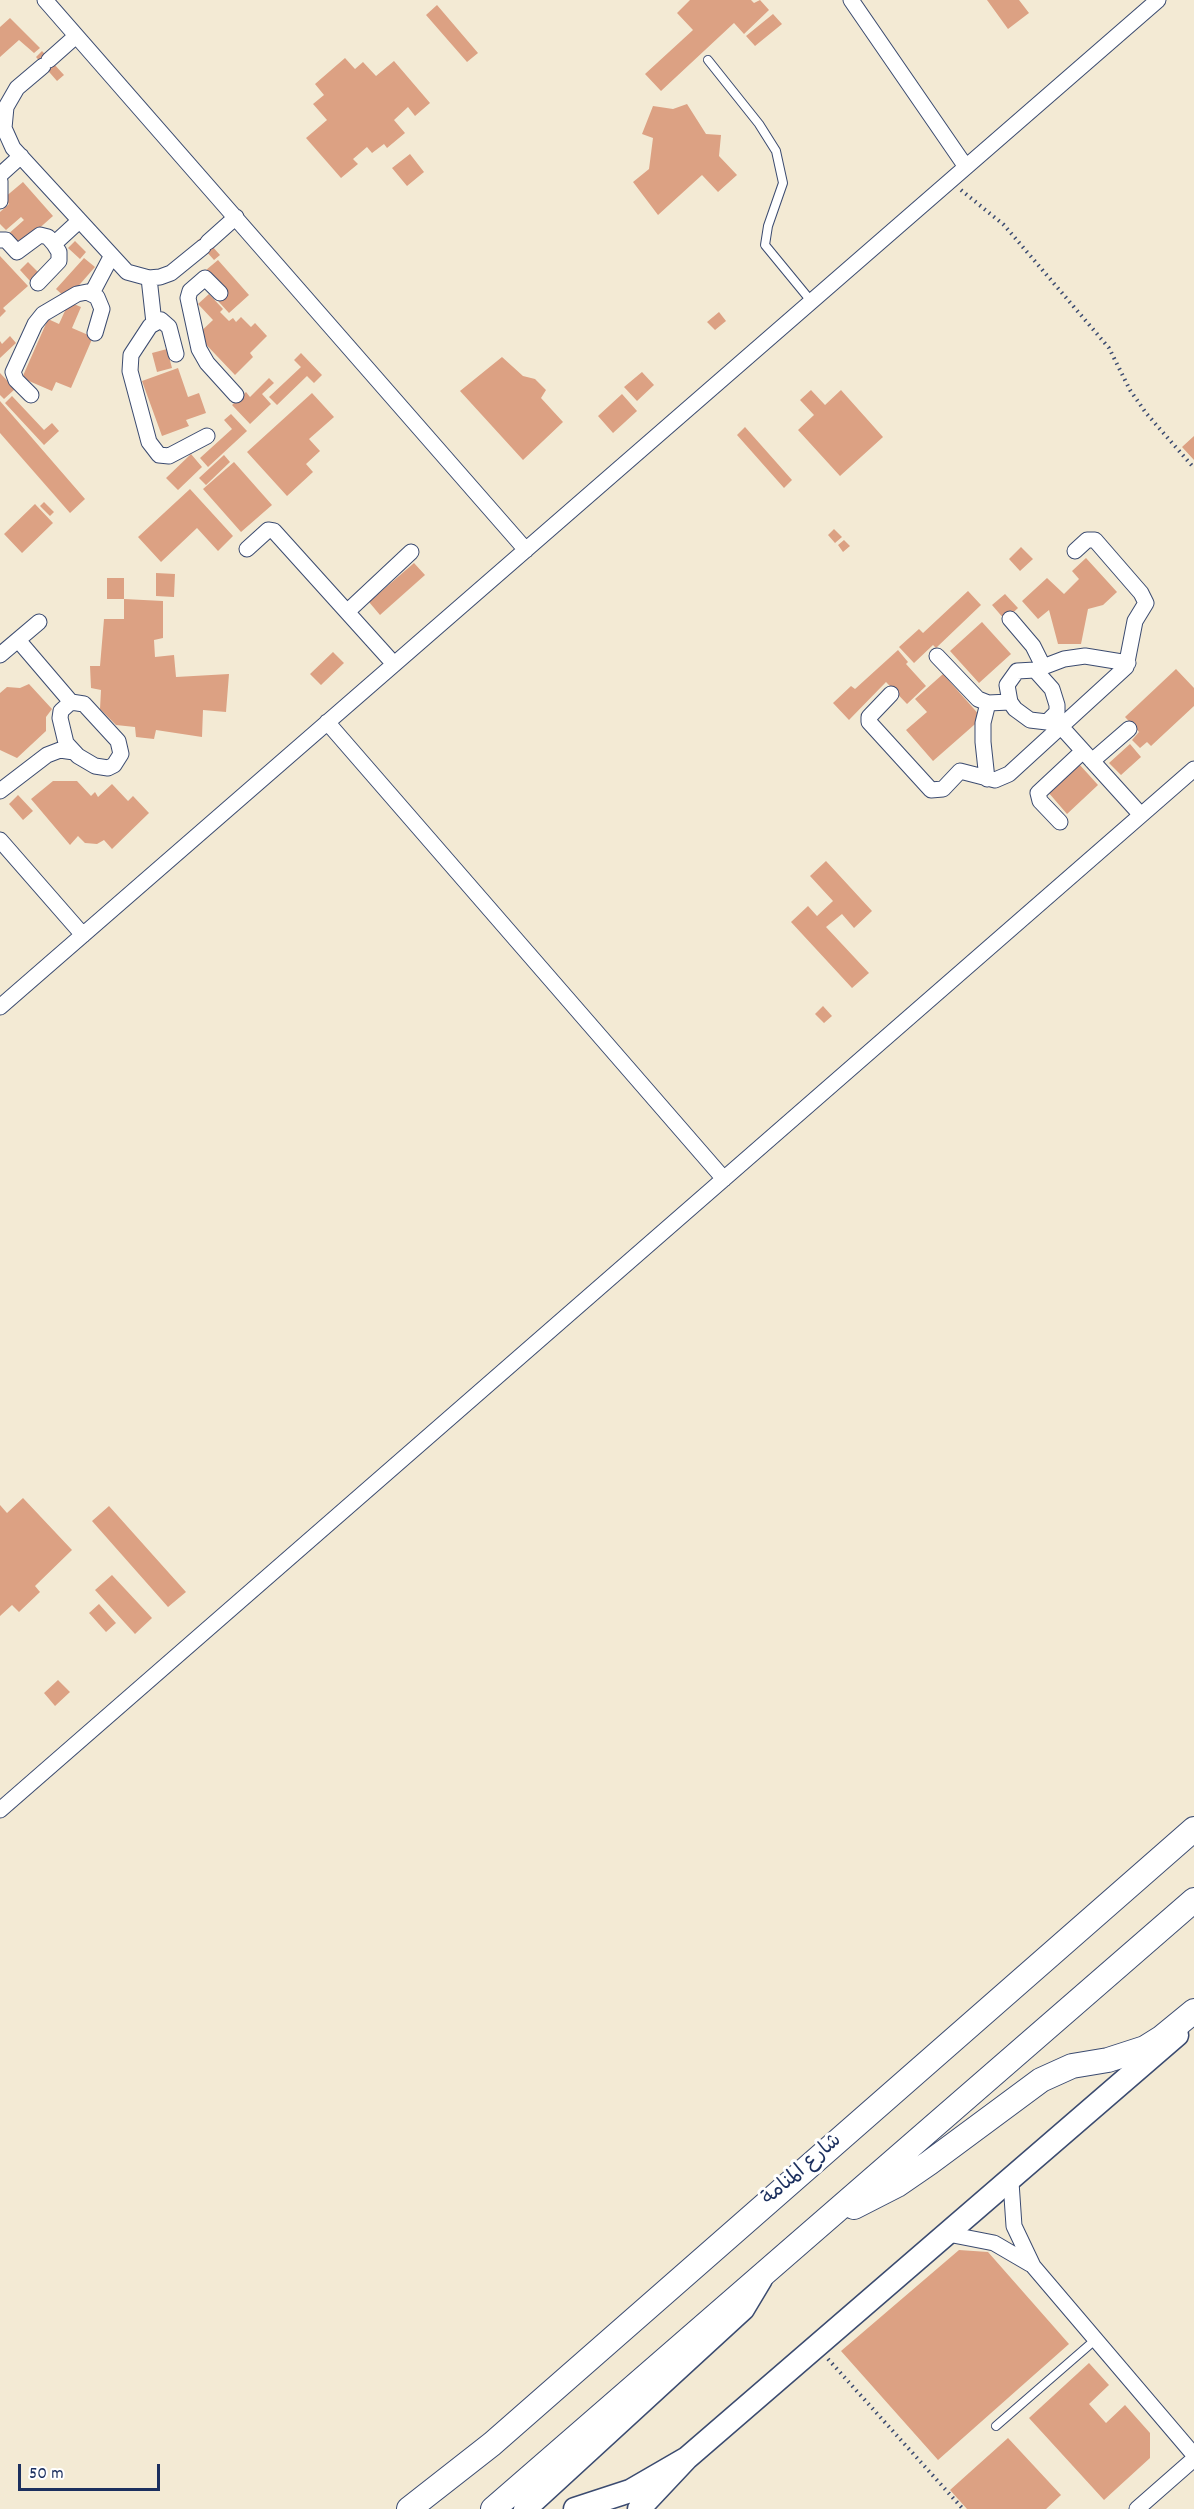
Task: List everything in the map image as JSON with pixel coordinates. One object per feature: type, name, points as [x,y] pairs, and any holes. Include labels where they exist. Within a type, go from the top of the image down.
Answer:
[{"type":"main road","name":"شارع المنامة","points":[[409,2509],[492,2444],[1194,1828]]},
{"type":"main road","points":[[493,2509],[1194,1900]]},
{"type":"main road","points":[[827,2219],[897,2185],[1041,2080],[1072,2066],[1108,2060],[1145,2048],[1194,2011]]},
{"type":"street","points":[[45,0],[526,549]]},
{"type":"street","points":[[851,0],[966,167]]},
{"type":"street","points":[[0,1006],[1158,0]]},
{"type":"street","points":[[76,36],[46,63],[5,92],[6,107],[2,128],[21,156],[127,272],[149,278],[171,273],[236,217]]},
{"type":"street","points":[[0,175],[21,156]]},
{"type":"street","points":[[0,181],[0,201]]},
{"type":"street","points":[[54,244],[79,221]]},
{"type":"street","points":[[0,240],[6,240],[17,252],[40,235],[48,237],[59,252],[59,261],[38,282]]},
{"type":"street","points":[[92,294],[111,257]]},
{"type":"street","points":[[180,266],[196,285]]},
{"type":"street","points":[[149,278],[154,323]]},
{"type":"street","points":[[220,293],[208,278],[196,285],[188,296],[196,342],[207,363],[236,395]]},
{"type":"street","points":[[30,394],[16,380],[13,372],[35,324],[43,314],[78,294],[92,294],[97,297],[102,309],[95,333]]},
{"type":"street","points":[[176,354],[168,324],[161,320],[154,323],[134,350],[129,366],[149,442],[159,455],[169,456],[207,436]]},
{"type":"street","points":[[247,549],[263,534],[274,531],[394,664]]},
{"type":"street","points":[[891,694],[869,717],[869,722],[931,790],[943,789],[960,771],[995,780],[1009,774],[1057,723],[1122,672],[1128,663],[1135,621],[1146,603],[1145,597],[1095,540],[1087,540],[1075,551]]},
{"type":"street","points":[[348,611],[411,552]]},
{"type":"street","points":[[1010,619],[1033,646],[1039,668],[1055,696],[1057,723]]},
{"type":"street","points":[[0,655],[39,622]]},
{"type":"street","points":[[18,640],[71,702],[84,704],[121,747],[118,760],[108,768],[95,766],[74,752],[64,738],[60,718],[65,706],[71,702]]},
{"type":"street","points":[[938,656],[978,699],[988,703],[1010,702]]},
{"type":"street","points":[[1128,663],[1086,656],[1017,671],[1011,676],[1007,694],[1015,709],[1030,720],[1057,723],[1141,815]]},
{"type":"street","points":[[987,779],[983,742],[988,703]]},
{"type":"street","points":[[327,722],[724,1179]]},
{"type":"street","points":[[1060,822],[1040,801],[1038,793],[1129,729]]},
{"type":"street","points":[[0,791],[47,755],[60,750],[74,752]]},
{"type":"street","points":[[0,1810],[1194,769]]},
{"type":"street","points":[[0,840],[83,935]]},
{"type":"street","points":[[639,2509],[687,2458],[816,2345],[1011,2182],[1194,2020]]},
{"type":"street","points":[[1011,2182],[1014,2226],[1033,2266],[1194,2457],[1137,2509]]},
{"type":"street","points":[[948,2234],[994,2243],[1033,2266]]},
{"type":"street","points":[[525,2509],[743,2309],[763,2276]]},
{"type":"street","points":[[575,2509],[636,2489],[687,2458]]},
{"type":"lane","points":[[708,60],[759,124],[776,151],[783,183],[768,226],[765,245],[811,302]]},
{"type":"lane","points":[[996,2426],[1095,2340]]},
{"type":"path","points":[[950,180],[1004,225],[1102,340],[1146,412],[1194,468]]},
{"type":"path","points":[[816,2345],[963,2509]]},
{"type":"building","points":[[690,0],[751,0],[754,3],[760,0],[769,10],[744,34],[734,23],[661,91],[645,74],[693,30],[677,13]]},
{"type":"building","points":[[987,0],[1019,0],[1029,13],[1008,29]]},
{"type":"building","points":[[437,5],[478,53],[467,62],[426,15]]},
{"type":"building","points":[[773,14],[782,24],[755,46],[746,36]]},
{"type":"building","points":[[10,18],[40,48],[34,53],[19,40],[0,57],[0,27]]},
{"type":"building","points":[[42,51],[64,75],[57,81],[36,57]]},
{"type":"building","points":[[345,58],[355,69],[363,62],[376,76],[394,61],[430,103],[415,116],[408,107],[394,120],[405,133],[387,148],[384,144],[372,153],[367,147],[353,159],[358,164],[341,178],[306,138],[327,120],[313,104],[324,95],[315,84]]},
{"type":"building","points":[[687,104],[706,134],[721,135],[719,156],[737,175],[718,192],[702,175],[658,215],[633,182],[649,169],[653,138],[642,134],[653,106],[673,109]]},
{"type":"building","points":[[410,154],[424,172],[407,186],[392,168]]},
{"type":"building","points":[[23,182],[53,216],[17,248],[6,236],[24,220],[21,217],[6,230],[0,224],[0,212],[9,204],[4,198]]},
{"type":"building","points":[[203,236],[220,255],[214,260],[197,241]]},
{"type":"building","points":[[75,241],[86,252],[80,259],[68,248]]},
{"type":"building","points":[[0,256],[28,286],[3,308],[6,311],[0,317]]},
{"type":"building","points":[[84,258],[95,267],[67,299],[56,289]]},
{"type":"building","points":[[218,260],[249,295],[229,313],[218,301],[227,293],[206,270]]},
{"type":"building","points":[[28,262],[39,273],[30,281],[20,270]]},
{"type":"building","points":[[209,294],[223,309],[220,312],[229,321],[233,318],[236,322],[241,317],[251,327],[255,323],[267,336],[250,353],[253,357],[235,375],[197,335],[213,320],[198,304]]},
{"type":"building","points":[[69,302],[81,307],[72,328],[93,337],[71,388],[56,382],[52,391],[22,378],[48,319],[59,324]]},
{"type":"building","points":[[719,312],[726,321],[715,330],[707,322]]},
{"type":"building","points":[[10,336],[16,343],[0,358],[0,341],[2,344]]},
{"type":"building","points":[[167,349],[172,368],[157,372],[152,353]]},
{"type":"building","points":[[301,353],[322,375],[314,383],[307,376],[277,405],[269,397],[301,367],[294,360]]},
{"type":"building","points":[[502,357],[523,376],[535,379],[546,390],[541,398],[563,422],[523,460],[460,391]]},
{"type":"building","points":[[178,368],[188,397],[199,393],[206,413],[186,420],[189,426],[162,436],[142,381]]},
{"type":"building","points":[[642,372],[654,385],[637,401],[624,387]]},
{"type":"building","points":[[0,373],[15,389],[4,399],[0,395]]},
{"type":"building","points":[[269,378],[274,383],[262,394],[271,404],[250,424],[232,405],[246,392],[250,397]]},
{"type":"building","points":[[811,390],[825,405],[841,390],[883,437],[840,476],[798,430],[814,415],[800,400]]},
{"type":"building","points":[[312,393],[334,417],[309,439],[320,451],[306,464],[313,472],[287,496],[247,452]]},
{"type":"building","points":[[622,394],[637,411],[613,433],[598,416]]},
{"type":"building","points":[[12,396],[44,430],[52,423],[59,431],[44,445],[5,403]]},
{"type":"building","points":[[0,401],[85,499],[70,513],[0,433]]},
{"type":"building","points":[[231,414],[247,431],[208,467],[200,458],[232,429],[224,420]]},
{"type":"building","points":[[745,427],[792,480],[784,488],[737,435]]},
{"type":"building","points":[[1194,436],[1194,460],[1182,447]]},
{"type":"building","points":[[191,454],[202,467],[178,490],[166,478]]},
{"type":"building","points":[[224,455],[230,462],[206,485],[199,478]]},
{"type":"building","points":[[234,462],[272,505],[241,532],[203,489]]},
{"type":"building","points":[[190,489],[233,536],[218,551],[197,528],[161,562],[138,537]]},
{"type":"building","points":[[44,502],[54,512],[50,516],[40,506]]},
{"type":"building","points":[[35,504],[53,523],[22,553],[4,534]]},
{"type":"building","points":[[834,529],[842,537],[835,543],[828,535]]},
{"type":"building","points":[[844,540],[850,546],[843,552],[838,545]]},
{"type":"building","points":[[1021,547],[1033,559],[1020,571],[1009,559]]},
{"type":"building","points":[[1086,558],[1117,592],[1103,605],[1088,609],[1081,644],[1058,644],[1049,610],[1038,619],[1022,601],[1047,578],[1064,594],[1079,579],[1072,571]]},
{"type":"building","points":[[414,563],[425,575],[380,615],[369,602]]},
{"type":"building","points":[[156,573],[175,574],[174,597],[156,596]]},
{"type":"building","points":[[107,578],[124,578],[124,599],[107,599]]},
{"type":"building","points":[[968,591],[981,605],[936,648],[933,645],[914,663],[899,647],[919,629],[923,633]]},
{"type":"building","points":[[1005,594],[1018,608],[1005,620],[992,605]]},
{"type":"building","points":[[124,599],[163,601],[163,638],[154,640],[155,657],[174,655],[176,677],[229,674],[226,712],[203,710],[202,737],[156,730],[154,739],[136,737],[135,727],[116,725],[100,709],[101,690],[91,688],[90,666],[100,666],[104,619],[124,619]]},
{"type":"building","points":[[982,622],[1011,654],[979,683],[950,651]]},
{"type":"building","points":[[898,650],[908,662],[906,664],[926,686],[907,704],[886,682],[849,720],[833,703],[851,686],[855,689]]},
{"type":"building","points":[[333,652],[344,663],[321,685],[310,674]]},
{"type":"building","points":[[1176,669],[1194,688],[1194,706],[1151,746],[1147,742],[1140,748],[1132,740],[1139,732],[1125,717]]},
{"type":"building","points":[[943,674],[982,718],[933,761],[906,730],[927,712],[915,699]]},
{"type":"building","points":[[29,684],[52,709],[46,717],[46,731],[17,758],[0,750],[0,693],[7,687],[20,688]]},
{"type":"building","points":[[1130,744],[1141,757],[1121,775],[1109,763]]},
{"type":"building","points":[[1079,764],[1098,785],[1067,814],[1048,792]]},
{"type":"building","points":[[53,781],[77,781],[91,796],[95,792],[98,797],[112,784],[128,801],[133,796],[149,813],[112,849],[104,840],[97,844],[85,843],[78,836],[70,845],[31,799]]},
{"type":"building","points":[[18,795],[33,811],[23,820],[9,804]]},
{"type":"building","points":[[826,861],[872,911],[854,928],[842,914],[826,927],[869,973],[852,988],[791,922],[808,906],[817,916],[833,901],[810,876]]},
{"type":"building","points":[[823,1006],[832,1016],[824,1023],[815,1014]]},
{"type":"building","points":[[23,1498],[72,1550],[35,1586],[40,1592],[19,1612],[12,1605],[0,1616],[0,1505],[7,1513]]},
{"type":"building","points":[[109,1506],[186,1592],[168,1607],[92,1521]]},
{"type":"building","points":[[112,1575],[152,1618],[135,1634],[95,1590]]},
{"type":"building","points":[[99,1604],[116,1623],[106,1632],[89,1613]]},
{"type":"building","points":[[58,1680],[70,1692],[55,1706],[44,1693]]},
{"type":"building","points":[[959,2250],[988,2252],[1069,2344],[938,2460],[841,2351]]},
{"type":"building","points":[[1089,2363],[1109,2385],[1089,2404],[1106,2423],[1125,2405],[1150,2433],[1150,2458],[1104,2500],[1029,2418]]},
{"type":"building","points":[[1008,2438],[1061,2495],[1046,2509],[967,2509],[950,2490]]}]
